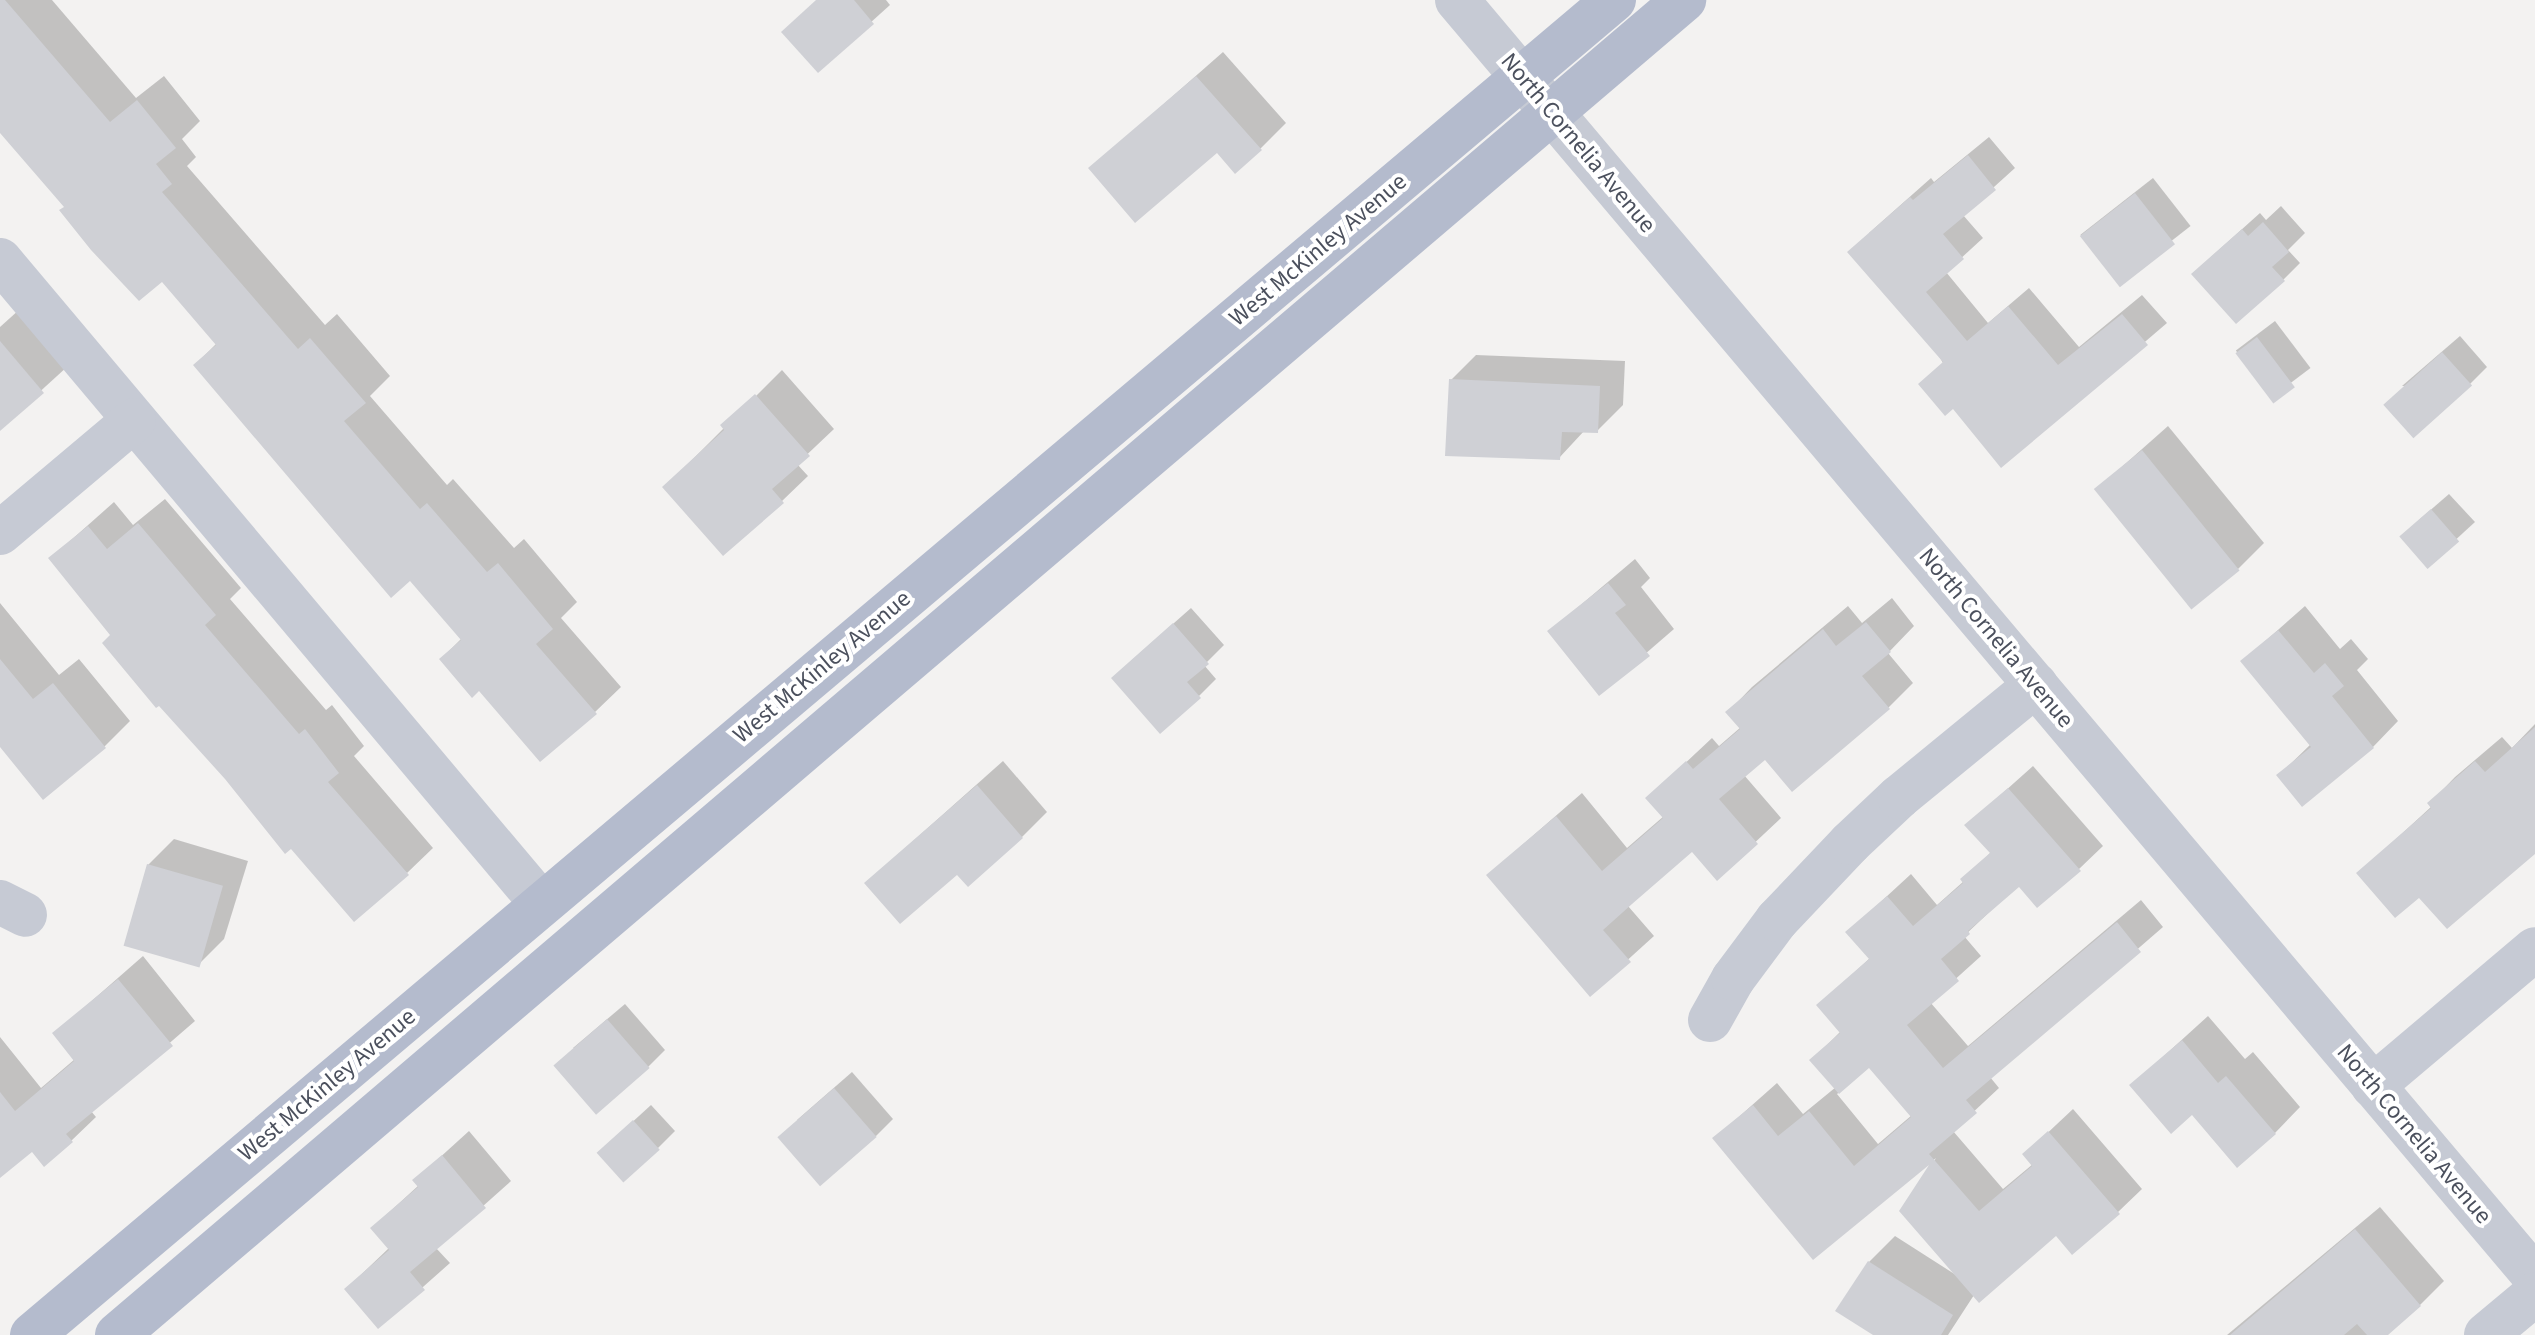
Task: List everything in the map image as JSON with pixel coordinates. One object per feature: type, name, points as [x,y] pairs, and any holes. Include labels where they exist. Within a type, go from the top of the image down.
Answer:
[{"type":"main road","name":"West McKinley Avenue","points":[[32,1335],[1614,0]]},
{"type":"main road","name":"West McKinley Avenue","points":[[117,1335],[1684,0]]},
{"type":"street","name":"North Cornelia Avenue","points":[[1457,0],[2535,1277]]},
{"type":"street","points":[[0,260],[541,903]]},
{"type":"street","points":[[0,533],[134,420]]},
{"type":"street","points":[[1710,1020],[1733,979],[1777,920],[1850,843],[1899,797],[2036,685]]},
{"type":"street","points":[[2373,1086],[2535,949]]},
{"type":"street","points":[[2486,1335],[2535,1294]]},
{"type":"building","points":[[0,0],[5,0],[110,122],[137,100],[176,148],[156,164],[172,184],[162,192],[298,349],[310,338],[366,403],[344,421],[420,509],[427,503],[487,572],[498,563],[553,629],[536,644],[597,714],[540,762],[479,691],[472,698],[439,659],[461,640],[410,581],[391,598],[193,365],[216,345],[162,282],[139,301],[91,250],[59,210],[64,207],[0,133]]},
{"type":"building","points":[[816,0],[854,0],[874,24],[818,73],[781,32]]},
{"type":"building","points":[[1196,76],[1262,150],[1235,174],[1217,153],[1135,223],[1088,168]]},
{"type":"building","points":[[1968,155],[1996,190],[1943,234],[1964,259],[1926,292],[1967,341],[2008,306],[2058,365],[2122,314],[2148,345],[2001,468],[1953,409],[1945,416],[1918,384],[1943,362],[1847,252],[1910,197],[1913,200]]},
{"type":"building","points":[[2135,193],[2175,244],[2120,287],[2080,236]]},
{"type":"building","points":[[2263,222],[2289,252],[2272,267],[2285,281],[2236,324],[2191,274],[2242,229],[2248,236]]},
{"type":"building","points":[[2257,337],[2295,387],[2273,404],[2235,353]]},
{"type":"building","points":[[0,341],[44,393],[0,431]]},
{"type":"building","points":[[2442,352],[2472,385],[2413,438],[2383,405]]},
{"type":"building","points":[[1449,379],[1600,386],[1598,433],[1562,432],[1560,460],[1445,456]]},
{"type":"building","points":[[755,394],[810,456],[772,489],[784,503],[723,556],[662,487],[724,430],[720,425]]},
{"type":"building","points":[[2142,450],[2240,570],[2191,609],[2094,489]]},
{"type":"building","points":[[2431,509],[2459,541],[2428,569],[2399,537]]},
{"type":"building","points":[[138,523],[216,615],[205,625],[299,734],[305,729],[339,773],[328,782],[409,875],[354,922],[291,849],[285,854],[225,779],[159,706],[156,708],[102,643],[110,635],[48,558],[88,526],[107,549]]},
{"type":"building","points":[[1608,583],[1626,605],[1615,613],[1650,656],[1599,696],[1547,631]]},
{"type":"building","points":[[1866,622],[1891,652],[1862,676],[1890,709],[1792,792],[1765,760],[1719,799],[1758,844],[1717,881],[1692,852],[1603,930],[1631,962],[1590,997],[1486,875],[1556,816],[1602,871],[1663,818],[1645,798],[1686,761],[1693,769],[1740,729],[1725,712],[1823,629],[1836,646]]},
{"type":"building","points":[[1173,623],[1209,664],[1187,682],[1201,698],[1160,734],[1111,678]]},
{"type":"building","points":[[2278,630],[2314,673],[2325,663],[2344,686],[2332,696],[2374,748],[2302,807],[2276,775],[2311,747],[2240,661]]},
{"type":"building","points":[[0,659],[33,699],[53,683],[106,748],[43,800],[0,747]]},
{"type":"building","points":[[2535,727],[2535,854],[2447,929],[2419,898],[2395,918],[2356,873],[2431,808],[2427,803],[2475,761],[2485,772]]},
{"type":"building","points":[[977,785],[1023,838],[968,887],[957,875],[900,924],[864,883]]},
{"type":"building","points":[[2008,788],[2081,871],[2037,908],[2019,887],[1968,931],[1970,934],[1941,959],[1959,981],[1907,1025],[1943,1068],[2117,922],[2141,952],[1966,1100],[1977,1113],[1929,1154],[1979,1211],[2032,1166],[2022,1154],[2048,1131],[2120,1214],[2072,1255],[2056,1236],[1979,1303],[1899,1211],[1929,1165],[1813,1260],[1712,1138],[1753,1105],[1778,1136],[1809,1111],[1854,1166],[1911,1117],[1869,1068],[1839,1094],[1809,1060],[1840,1033],[1816,1005],[1869,959],[1845,932],[1887,896],[1913,926],[1963,883],[1960,879],[1990,853],[1964,825]]},
{"type":"building","points":[[147,864],[223,886],[200,967],[124,946]]},
{"type":"building","points":[[118,979],[173,1046],[66,1134],[73,1142],[44,1167],[32,1152],[0,1178],[0,1092],[15,1111],[74,1061],[52,1033]]},
{"type":"building","points":[[607,1019],[650,1068],[596,1115],[553,1066]]},
{"type":"building","points":[[2182,1040],[2218,1083],[2226,1076],[2276,1134],[2237,1168],[2192,1115],[2171,1134],[2129,1085]]},
{"type":"building","points":[[834,1088],[877,1137],[820,1186],[777,1137]]},
{"type":"building","points":[[633,1120],[660,1150],[623,1183],[597,1153]]},
{"type":"building","points":[[442,1155],[486,1208],[410,1272],[425,1290],[378,1329],[344,1289],[389,1250],[370,1228],[418,1187],[412,1180]]},
{"type":"building","points":[[2355,1229],[2421,1306],[2388,1335],[2367,1335],[2357,1324],[2344,1335],[2230,1335]]},
{"type":"building","points":[[1868,1261],[1953,1315],[1941,1335],[1873,1335],[1835,1311]]}]
